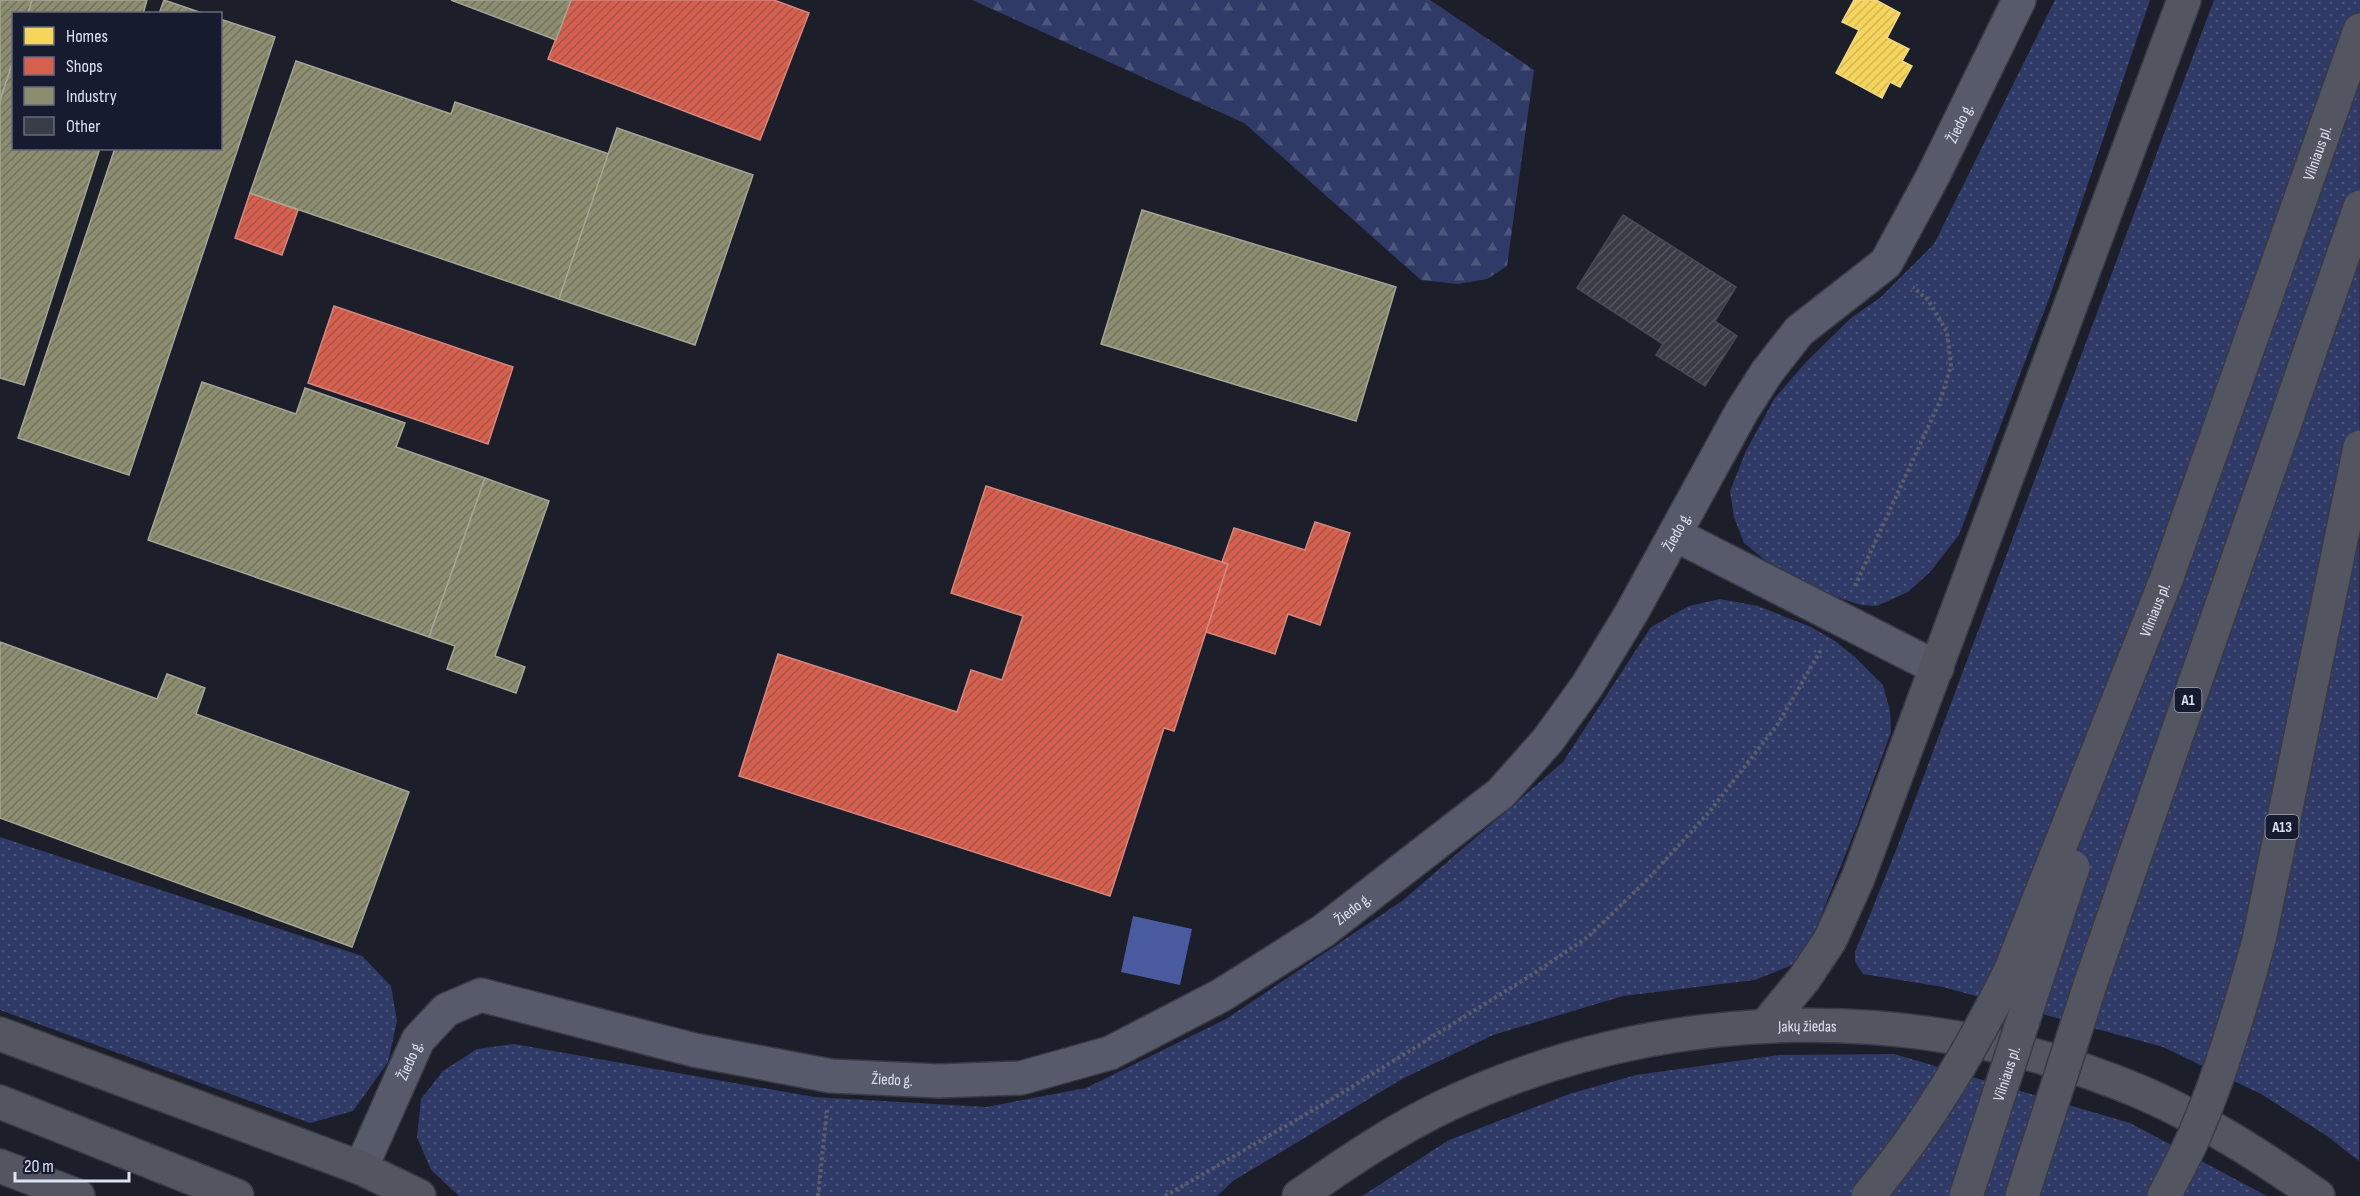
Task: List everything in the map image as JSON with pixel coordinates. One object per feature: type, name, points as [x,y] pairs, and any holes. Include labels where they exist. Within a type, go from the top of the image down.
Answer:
[{"type":"highway","points":[[1766,1025],[1804,979],[1830,940],[1858,878],[2184,0]]},
{"type":"highway","name":"Vilniaus pl.","points":[[1966,1196],[2166,580],[2360,30]]},
{"type":"highway","name":"A1","points":[[2022,1196],[2090,985],[2360,207]]},
{"type":"highway","name":"A13","points":[[2164,1196],[2194,1136],[2220,1072],[2259,940],[2360,447]]},
{"type":"highway","points":[[1868,1196],[1931,1114],[1980,1033],[2010,972],[2166,580]]},
{"type":"highway","name":"Jakų žiedas","points":[[1299,1196],[1342,1165],[1396,1132],[1448,1105],[1499,1083],[1579,1056],[1658,1038],[1766,1025],[1835,1024],[1907,1030],[1974,1040],[2069,1065],[2143,1093],[2205,1124],[2258,1155],[2318,1196]]},
{"type":"highway","points":[[0,1034],[361,1168],[419,1196]]},
{"type":"highway","points":[[0,1102],[237,1196]]},
{"type":"highway","points":[[0,1166],[78,1196]]},
{"type":"street","name":"Žiedo g.","points":[[361,1168],[418,1040],[446,1010],[481,995],[694,1050],[831,1076],[939,1081],[1021,1078],[1110,1053],[1220,996],[1323,931],[1502,794],[1548,740],[1587,686],[1676,535],[1742,411],[1767,372],[1799,331],[1886,263],[1933,176],[2019,0]]},
{"type":"street","points":[[1676,535],[1937,668]]},
{"type":"path","points":[[1165,1196],[1329,1101],[1533,974],[1588,937],[1648,879],[1710,811],[1778,724],[1840,618],[1940,401],[1951,366],[1947,332],[1928,300],[1886,263]]},
{"type":"path","points":[[818,1196],[831,1076]]},
{"type":"green space","points":[[972,0],[1430,0],[1534,70],[1507,266],[1487,279],[1458,284],[1421,280],[1244,123]]},
{"type":"green space","points":[[2055,0],[2150,0],[2051,293],[1959,535],[1930,572],[1908,592],[1877,606],[1861,605],[1815,590],[1771,565],[1744,543],[1734,517],[1730,491],[1746,451],[1774,399],[1806,362],[1851,318],[1881,297],[1934,244]]},
{"type":"green space","points":[[2214,0],[2360,0],[2359,1161],[2327,1136],[2261,1094],[2163,1047],[1943,987],[1863,974],[1855,962],[1855,952],[1898,845]]},
{"type":"green space","points":[[1720,599],[1758,606],[1811,627],[1835,641],[1883,685],[1890,711],[1891,732],[1858,823],[1816,928],[1797,963],[1755,980],[1623,996],[1493,1035],[1402,1079],[1233,1181],[1217,1196],[459,1196],[431,1170],[417,1137],[421,1099],[443,1071],[477,1049],[514,1044],[814,1097],[986,1107],[1086,1088],[1226,1019],[1402,901],[1563,762],[1651,627],[1689,606]]},
{"type":"green space","points":[[0,837],[362,956],[391,986],[397,1021],[388,1062],[353,1111],[310,1123],[0,1010]]},
{"type":"green space","points":[[1894,1054],[2130,1123],[2267,1196],[1362,1196],[1449,1140],[1569,1094],[1636,1075],[1779,1055]]},
{"type":"shaded area","points":[[1133,916],[1192,929],[1180,985],[1121,972]]},
{"type":"building: Homes","points":[[1854,0],[1876,0],[1900,13],[1887,38],[1909,49],[1902,61],[1912,66],[1900,87],[1890,82],[1882,98],[1836,73],[1859,30],[1842,22]]},
{"type":"building: Shops","points":[[571,0],[774,0],[809,13],[760,140],[548,59]]},
{"type":"building: Shops","points":[[250,193],[298,210],[282,255],[235,238]]},
{"type":"building: Shops","points":[[334,306],[513,367],[488,444],[308,383]]},
{"type":"building: Shops","points":[[986,486],[1228,564],[1174,731],[1164,728],[1110,896],[739,776],[778,654],[957,712],[971,670],[1002,680],[1023,616],[951,593]]},
{"type":"building: Shops","points":[[1315,522],[1350,533],[1320,625],[1288,614],[1275,654],[1206,632],[1228,564],[1222,562],[1234,528],[1305,550]]},
{"type":"building: Industry","points":[[0,0],[32,0],[29,12],[12,12],[12,64],[0,101]]},
{"type":"building: Industry","points":[[32,0],[147,0],[144,12],[29,12]]},
{"type":"building: Industry","points":[[164,0],[199,12],[160,12]]},
{"type":"building: Industry","points":[[451,0],[571,0],[556,40]]},
{"type":"building: Industry","points":[[222,20],[275,37],[129,475],[18,438],[114,150],[222,150]]},
{"type":"building: Industry","points":[[296,61],[451,114],[455,102],[609,154],[559,299],[250,193]]},
{"type":"building: Industry","points":[[12,64],[12,150],[99,150],[24,385],[0,378],[0,101]]},
{"type":"building: Industry","points":[[617,128],[753,175],[695,345],[559,299]]},
{"type":"building: Industry","points":[[1142,210],[1396,287],[1356,421],[1101,344]]},
{"type":"building: Industry","points":[[202,382],[296,414],[305,388],[405,423],[396,447],[485,478],[429,637],[148,540]]},
{"type":"building: Industry","points":[[485,478],[549,501],[495,656],[525,667],[516,693],[447,669],[455,646],[429,637]]},
{"type":"building: Industry","points":[[0,642],[157,699],[167,674],[205,688],[196,714],[409,792],[352,947],[0,818]]},
{"type":"building: Other","points":[[1623,215],[1736,287],[1715,321],[1737,336],[1705,386],[1656,355],[1663,344],[1577,288]]}]
